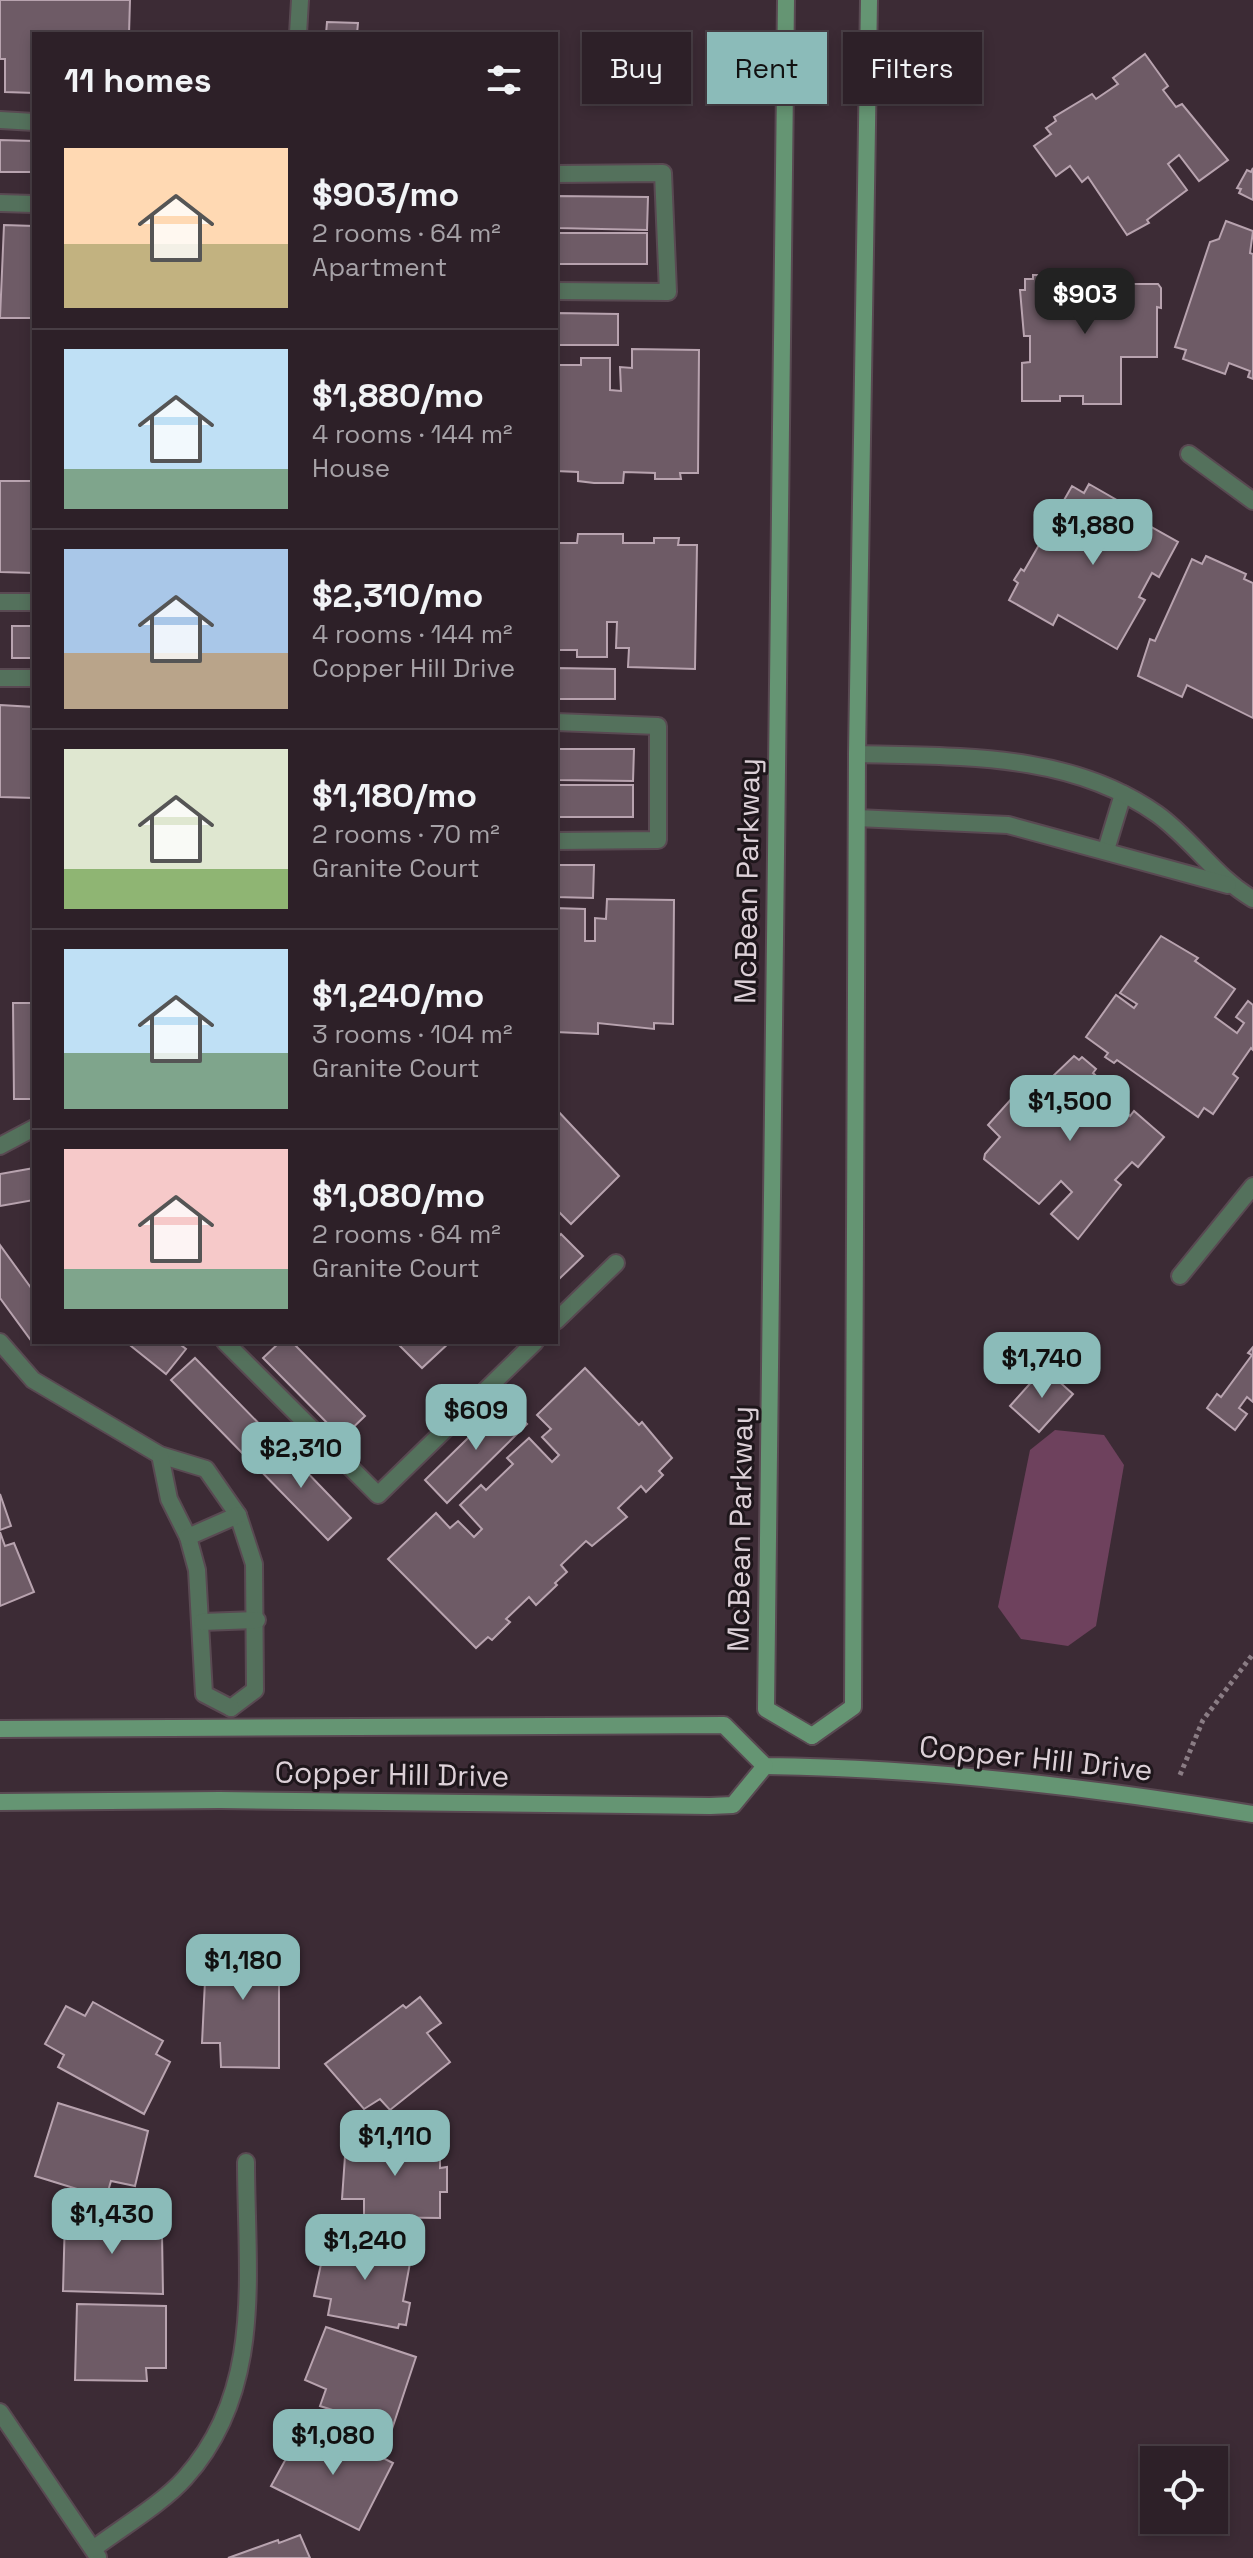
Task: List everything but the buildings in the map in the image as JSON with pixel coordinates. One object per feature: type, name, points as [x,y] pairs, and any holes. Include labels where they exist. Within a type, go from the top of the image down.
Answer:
[{"type":"main road","name":"McBean Parkway","points":[[786,0],[766,1709],[812,1736]]},
{"type":"main road","points":[[813,1767],[812,1736],[853,1707],[857,754],[869,0]]},
{"type":"main road","name":"Copper Hill Drive","points":[[0,1729],[724,1725],[765,1766],[1078,1788],[1253,1814]]},
{"type":"main road","name":"Copper Hill Drive","points":[[0,1802],[220,1800],[733,1805],[765,1766]]},
{"type":"street","points":[[298,32],[300,0]]},
{"type":"street","points":[[0,120],[32,122]]},
{"type":"street","points":[[558,174],[663,173],[668,292],[558,291]]},
{"type":"street","points":[[0,203],[32,204]]},
{"type":"street","points":[[1189,454],[1253,501]]},
{"type":"street","points":[[0,602],[32,602]]},
{"type":"street","points":[[0,678],[32,678]]},
{"type":"street","points":[[558,722],[658,726],[658,840],[558,841]]},
{"type":"street","points":[[857,754],[1012,762],[1071,771],[1123,794],[1159,815],[1230,886]]},
{"type":"street","points":[[1106,850],[1123,794]]},
{"type":"street","points":[[857,818],[1008,825],[1230,886],[1253,899]]},
{"type":"street","points":[[0,1146],[32,1129]]},
{"type":"street","points":[[1180,1276],[1253,1186]]},
{"type":"street","points":[[558,1319],[616,1263]]},
{"type":"street","points":[[0,1342],[33,1380],[160,1455],[206,1469],[238,1515],[254,1564],[257,1620],[255,1690],[231,1708]]},
{"type":"street","points":[[227,1344],[378,1495],[533,1344]]},
{"type":"street","points":[[160,1455],[169,1499],[188,1537],[197,1570],[204,1694],[231,1708]]},
{"type":"street","points":[[188,1537],[238,1515]]},
{"type":"street","points":[[202,1622],[257,1620]]},
{"type":"street","points":[[231,1708],[232,1729]]},
{"type":"street","points":[[0,2412],[96,2553],[185,2479],[228,2416],[247,2343],[246,2162]]},
{"type":"path","points":[[1172,1800],[1203,1720],[1253,1654]]},
{"type":"shaded area","points":[[1055,1430],[1104,1435],[1124,1465],[1096,1626],[1068,1646],[1021,1639],[998,1607],[1030,1450]]}]
